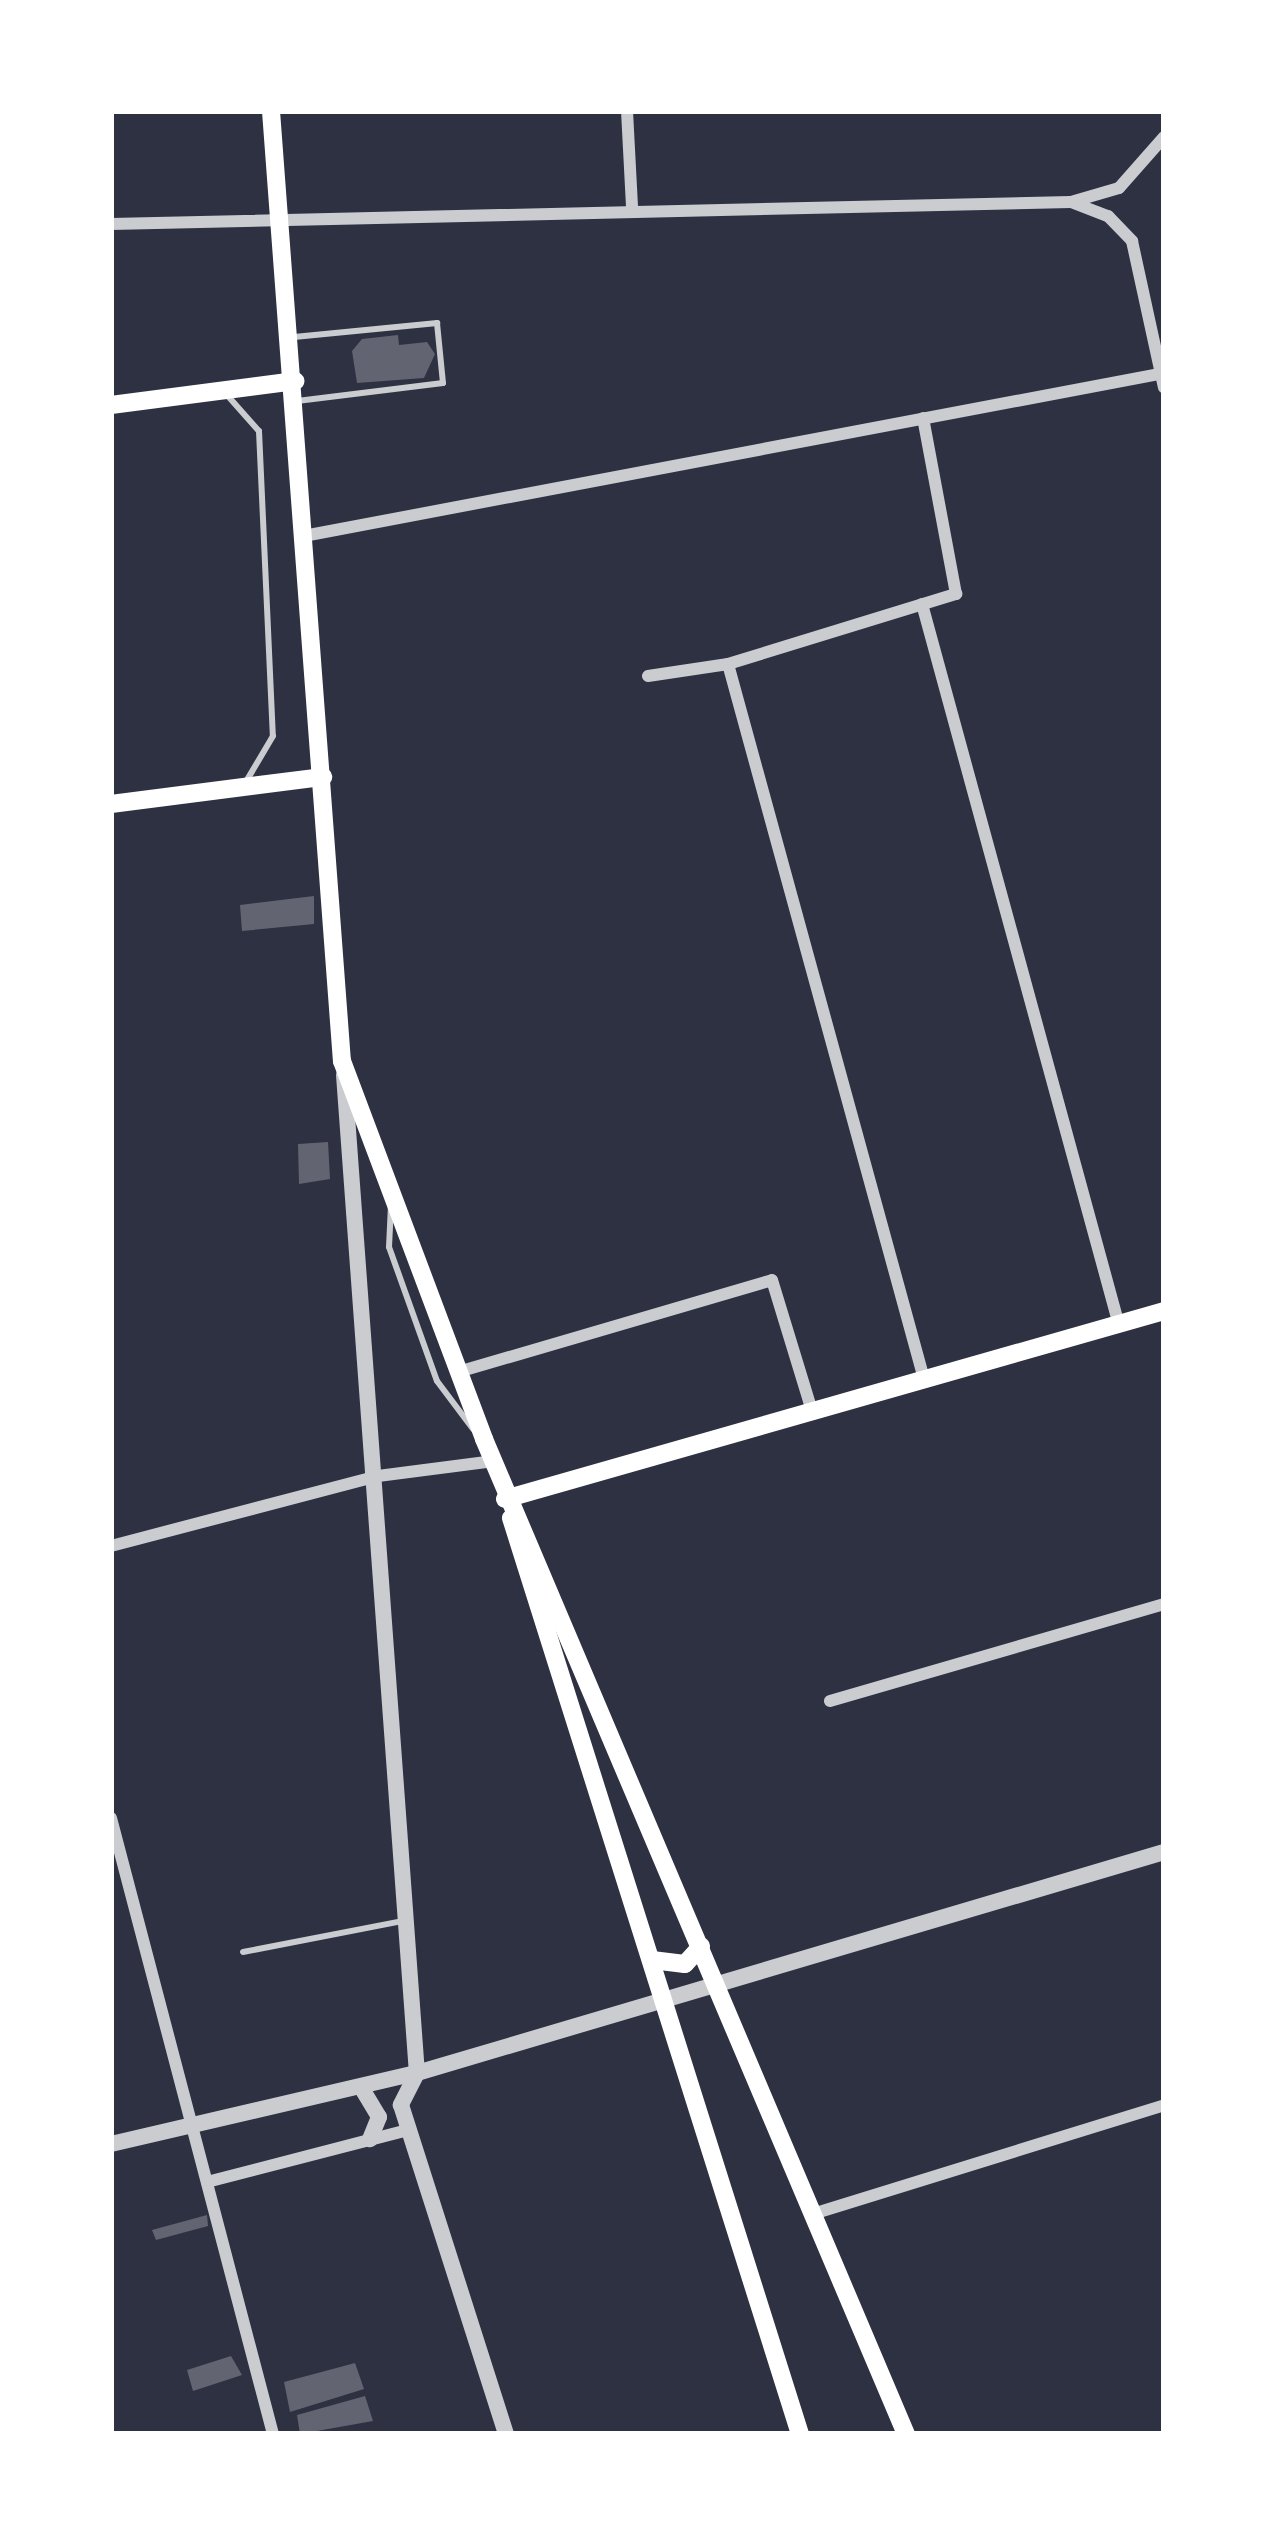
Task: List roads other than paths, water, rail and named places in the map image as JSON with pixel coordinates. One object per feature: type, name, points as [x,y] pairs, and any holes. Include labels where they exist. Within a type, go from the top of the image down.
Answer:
[{"type":"main road","points":[[271,111],[308,535],[342,1061],[484,1439],[906,2434]]},
{"type":"main road","points":[[111,405],[295,381]]},
{"type":"main road","points":[[111,804],[322,777]]},
{"type":"main road","points":[[507,1494],[813,1415],[1164,1311]]},
{"type":"main road","points":[[507,1494],[800,2434]]},
{"type":"main road","points":[[652,1960],[685,1964],[701,1946]]},
{"type":"street","points":[[627,111],[632,206]]},
{"type":"street","points":[[111,224],[632,206],[1071,202],[1119,188],[1164,137]]},
{"type":"street","points":[[1071,202],[1108,216],[1132,241],[1164,388]]},
{"type":"street","points":[[308,535],[1162,373]]},
{"type":"street","points":[[648,676],[728,664],[956,594],[923,418]]},
{"type":"street","points":[[922,604],[1119,1325]]},
{"type":"street","points":[[728,664],[924,1379]]},
{"type":"street","points":[[342,1061],[412,1919],[417,2074],[401,2105],[506,2434]]},
{"type":"street","points":[[458,1372],[772,1280],[813,1415]]},
{"type":"street","points":[[111,1546],[378,1476],[494,1461]]},
{"type":"street","points":[[830,1701],[1164,1604]]},
{"type":"street","points":[[111,1818],[273,2434]]},
{"type":"street","points":[[111,2144],[417,2074],[1164,1852]]},
{"type":"street","points":[[362,2087],[379,2117],[370,2140]]},
{"type":"street","points":[[816,2213],[1164,2104]]},
{"type":"street","points":[[207,2182],[408,2130]]},
{"type":"lane","points":[[291,338],[436,323],[443,383],[297,401]]},
{"type":"lane","points":[[219,390],[259,431],[272,712],[269,752],[236,791]]},
{"type":"lane","points":[[392,1196],[389,1247],[437,1381],[484,1439]]},
{"type":"lane","points":[[243,1952],[412,1919]]}]
